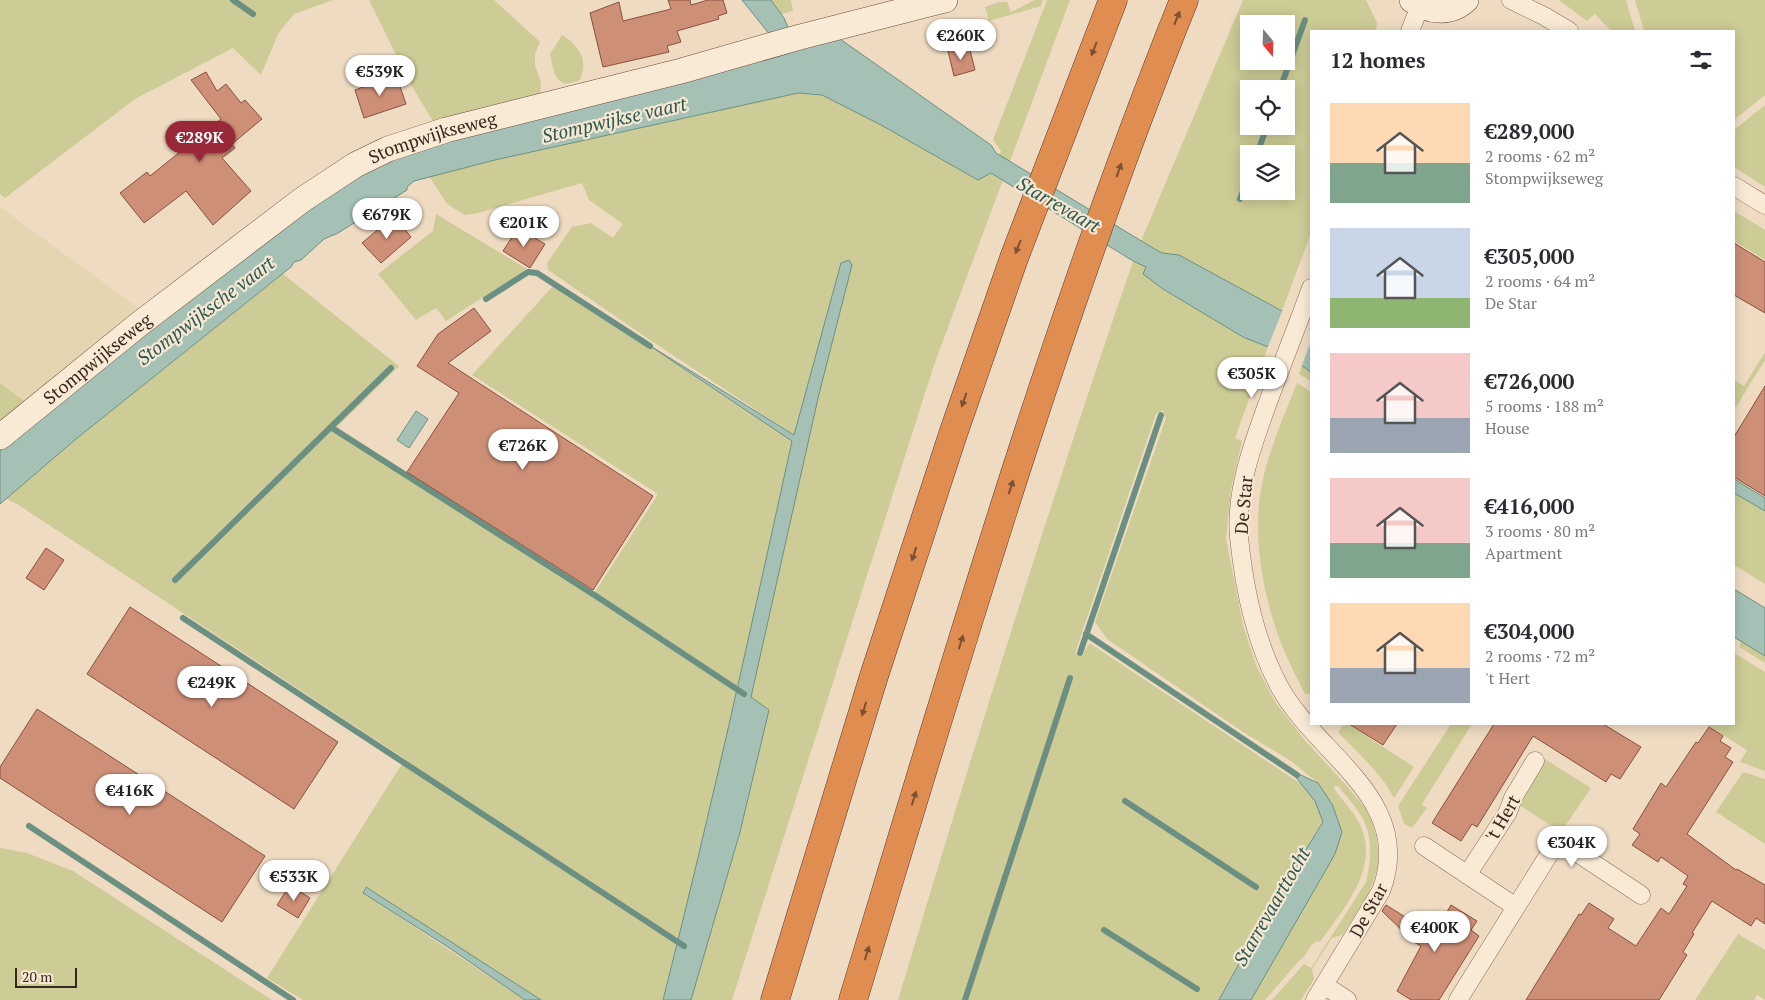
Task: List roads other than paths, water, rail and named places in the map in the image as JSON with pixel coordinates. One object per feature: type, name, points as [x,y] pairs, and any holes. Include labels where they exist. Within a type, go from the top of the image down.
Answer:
[{"type":"highway","points":[[853,1000],[973,602],[1046,378],[1098,228],[1184,0]]},
{"type":"highway","points":[[775,1000],[873,679],[953,434],[1039,191],[1113,1]]},
{"type":"street","name":"Stompwijkseweg","points":[[0,437],[138,325],[302,200],[355,165],[388,149],[446,130],[681,71],[773,44],[945,0]]},
{"type":"street","points":[[1410,30],[1416,3],[1430,10],[1442,10],[1452,8],[1466,0]]},
{"type":"street","points":[[1511,0],[1567,30]]},
{"type":"street","points":[[1735,187],[1765,205]]},
{"type":"street","name":"De Star","points":[[1307,713],[1280,688],[1264,652],[1246,585],[1239,535],[1241,492],[1252,446],[1310,291]]},
{"type":"street","name":"De Star","points":[[1314,725],[1326,744],[1373,800],[1382,818],[1387,837],[1387,874],[1381,891],[1314,1000]]},
{"type":"street","name":"'t Hert","points":[[1467,875],[1508,812],[1513,798],[1535,761]]},
{"type":"street","points":[[1458,1000],[1558,840],[1641,895]]},
{"type":"street","points":[[1424,846],[1516,907]]},
{"type":"street","points":[[1324,985],[1347,1000]]},
{"type":"water","points":[[742,0],[771,0],[784,18],[789,30],[840,39],[991,145],[996,153],[1153,248],[1162,253],[1179,255],[1310,328],[1310,371],[1270,344],[1268,347],[1243,337],[1163,289],[1143,274],[1146,267],[1133,261],[991,173],[978,180],[881,125],[822,95],[798,93],[495,160],[414,181],[407,187],[407,190],[338,233],[324,239],[301,260],[294,262],[291,267],[76,439],[0,504],[0,451],[56,403],[281,228],[354,178],[405,153],[473,132],[780,56],[781,53],[770,35]]},
{"type":"water","points":[[849,260],[852,265],[819,394],[751,697],[769,710],[740,832],[691,1000],[663,1000],[714,791],[792,441],[644,342],[794,435],[841,263]]},
{"type":"water","points":[[416,411],[428,419],[409,448],[397,440]]},
{"type":"water","points":[[1735,480],[1765,498],[1765,511],[1735,494]]},
{"type":"water","points":[[1735,590],[1765,608],[1765,656],[1735,638]]},
{"type":"water","points":[[1290,770],[1318,783],[1332,804],[1342,832],[1335,854],[1251,1000],[1219,1000],[1268,911],[1323,822],[1315,801]]},
{"type":"water","points":[[366,887],[541,1000],[525,1000],[448,947],[363,893]]},
{"type":"waterway","points":[[233,0],[253,14]]},
{"type":"waterway","points":[[1283,80],[1305,20]]},
{"type":"waterway","points":[[1260,145],[1264,135]]},
{"type":"waterway","points":[[486,299],[528,272],[537,273],[650,346]]},
{"type":"waterway","points":[[175,580],[391,368]]},
{"type":"waterway","points":[[1080,653],[1161,415]]},
{"type":"waterway","points":[[332,428],[599,598],[744,694]]},
{"type":"waterway","points":[[183,618],[684,946]]},
{"type":"waterway","points":[[1086,634],[1297,775]]},
{"type":"waterway","points":[[965,1000],[1070,678]]},
{"type":"waterway","points":[[1125,801],[1256,887]]},
{"type":"waterway","points":[[29,826],[293,1000]]},
{"type":"waterway","points":[[1104,930],[1197,989]]},
{"type":"water label","name":"Stompwijkse vaart","points":[[614,119]]},
{"type":"water label","name":"Starrevaart","points":[[1059,204]]},
{"type":"water label","name":"Stompwijksche vaart","points":[[205,310]]},
{"type":"water label","name":"Starrevaarttocht","points":[[1271,906]]}]
